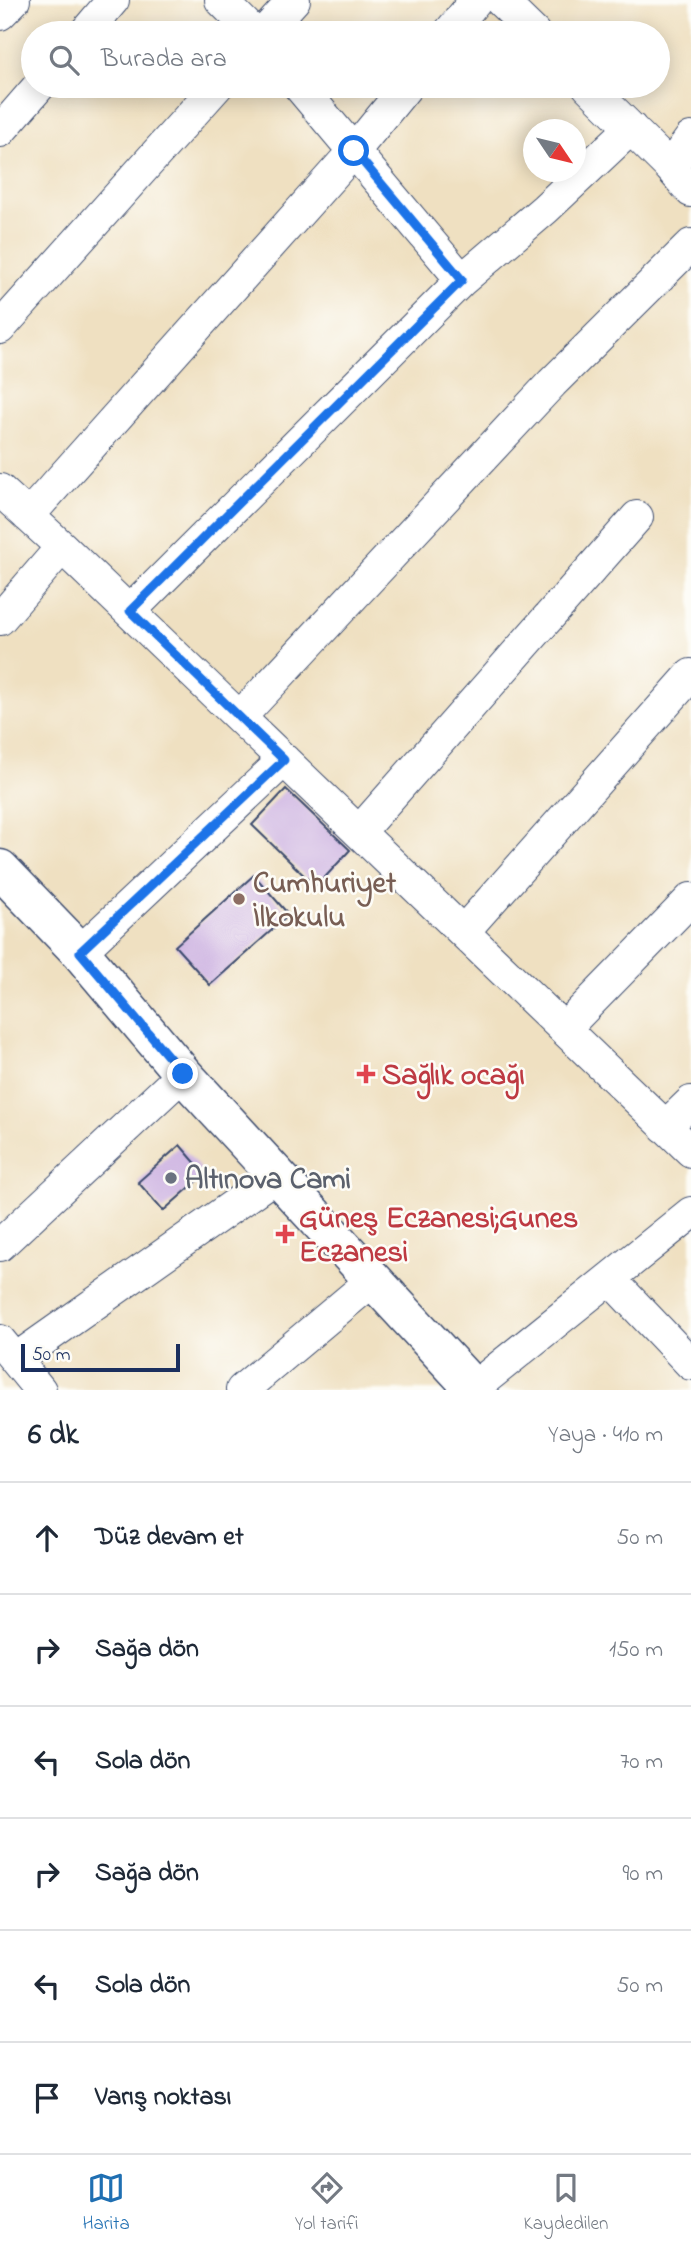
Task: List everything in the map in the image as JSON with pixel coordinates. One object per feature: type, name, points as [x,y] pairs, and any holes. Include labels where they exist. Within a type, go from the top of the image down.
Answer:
[{"type":"main road","points":[[0,869],[80,952],[183,1074],[473,1389]]},
{"type":"street","points":[[0,14],[14,0]]},
{"type":"street","points":[[95,21],[113,0]]},
{"type":"street","points":[[222,0],[242,21]]},
{"type":"street","points":[[275,21],[294,0]]},
{"type":"street","points":[[459,21],[476,0]]},
{"type":"street","points":[[500,0],[522,21]]},
{"type":"street","points":[[0,131],[29,98]]},
{"type":"street","points":[[0,328],[206,98]]},
{"type":"street","points":[[309,98],[462,280]]},
{"type":"street","points":[[28,516],[354,151],[397,98]]},
{"type":"street","points":[[600,98],[691,191]]},
{"type":"street","points":[[130,611],[462,280],[545,209],[631,128]]},
{"type":"street","points":[[670,167],[691,138]]},
{"type":"street","points":[[240,717],[552,383],[691,245]]},
{"type":"street","points":[[0,490],[130,611],[691,1151]]},
{"type":"street","points":[[359,832],[637,517]]},
{"type":"street","points":[[0,619],[62,547]]},
{"type":"street","points":[[463,932],[691,675]]},
{"type":"street","points":[[80,952],[284,760]]},
{"type":"street","points":[[564,1029],[691,899]]},
{"type":"street","points":[[0,1245],[183,1074]]},
{"type":"street","points":[[665,1126],[691,1102]]},
{"type":"street","points":[[39,1390],[8,1350],[277,1175]]},
{"type":"street","points":[[473,1389],[691,1213]]},
{"type":"street","points":[[610,1279],[691,1364]]},
{"type":"street","points":[[242,1390],[373,1280]]},
{"type":"building","points":[[286,789],[350,850],[316,887],[252,825]]},
{"type":"building","points":[[254,875],[289,915],[210,985],[175,946]]},
{"type":"building","name":"Altınova Cami","points":[[180,1145],[205,1174],[163,1211],[138,1182]]},
{"type":"place","name":"Cumhuriyet İlkokulu","points":[[239,899]]},
{"type":"place","name":"Sağlık ocağı","points":[[366,1074]]},
{"type":"place","name":"Altınova Cami","points":[[171,1178]]},
{"type":"place","name":"Güneş Eczanesi;Gunes Eczanesi","points":[[285,1234]]},
{"type":"route","points":[[183,1074],[80,952],[284,760],[130,611],[462,280],[354,151]]}]
